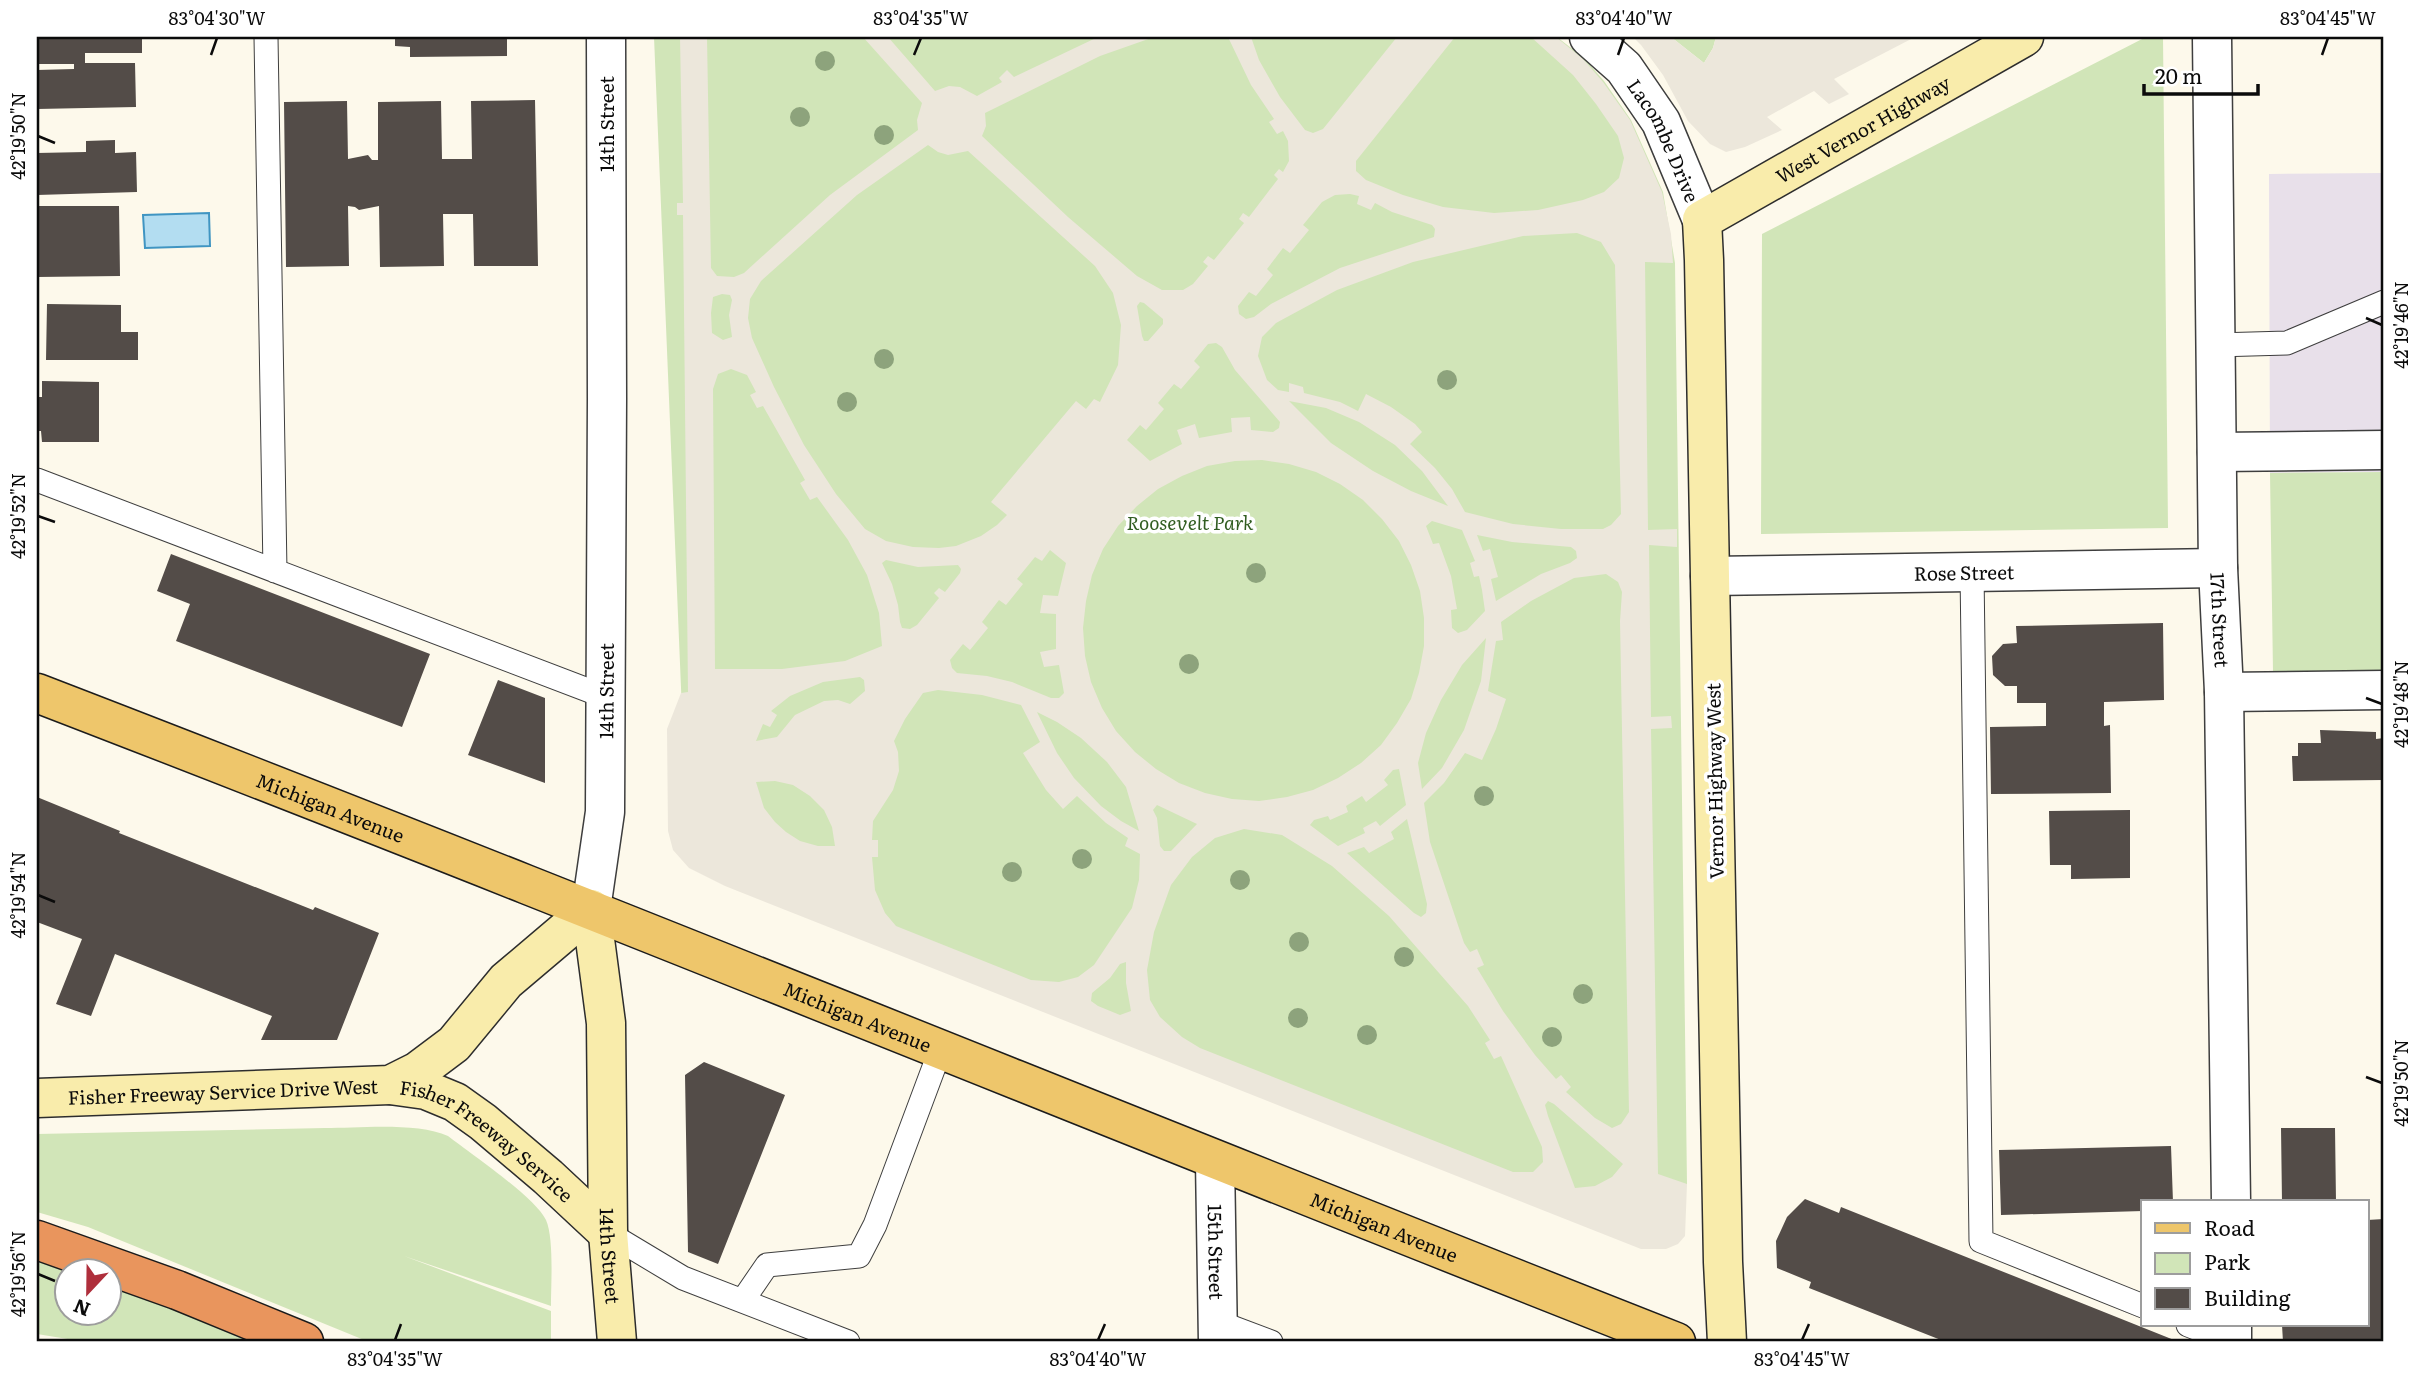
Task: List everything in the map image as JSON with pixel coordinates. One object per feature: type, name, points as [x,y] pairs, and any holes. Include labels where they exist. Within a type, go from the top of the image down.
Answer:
[{"type":"highway","points":[[37,1240],[177,1290],[304,1342]]},
{"type":"main road","name":"Michigan Avenue","points":[[37,693],[592,909],[1215,1161],[1676,1342]]},
{"type":"street","name":"14th Street","points":[[606,37],[605,812],[592,909],[606,1023],[608,1233],[617,1342]]},
{"type":"street","name":"Lacombe Drive","points":[[1589,37],[1624,68],[1661,122],[1702,220]]},
{"type":"street","name":"West Vernor Highway","points":[[1702,220],[2024,37]]},
{"type":"street","name":"17th Street","points":[[2212,37],[2218,568],[2224,692],[2231,1200]]},
{"type":"street","name":"Vernor Highway West","points":[[1702,220],[1722,1248],[1727,1342]]},
{"type":"street","points":[[2217,452],[2384,450]]},
{"type":"street","name":"Rose Street","points":[[1710,576],[2218,568]]},
{"type":"street","points":[[2224,692],[2384,690]]},
{"type":"street","name":"Fisher Freeway Service Drive West","points":[[37,1098],[390,1085],[418,1071],[454,1044],[506,981],[592,909]]},
{"type":"street","name":"Fisher Freeway Service","points":[[390,1085],[426,1090],[455,1102],[548,1177],[608,1233]]},
{"type":"street","name":"15th Street","points":[[1215,1161],[1218,1332]]},
{"type":"lane","points":[[266,37],[275,571]]},
{"type":"lane","points":[[2216,345],[2287,343],[2384,302]]},
{"type":"lane","points":[[37,480],[606,697]]},
{"type":"lane","points":[[1972,572],[1981,1241],[2141,1305]]},
{"type":"lane","points":[[743,1300],[767,1265],[859,1256],[875,1225],[940,1051]]},
{"type":"lane","points":[[608,1233],[683,1278],[848,1342]]},
{"type":"lane","points":[[2191,1326],[2232,1342]]},
{"type":"lane","points":[[1218,1332],[1271,1342]]},
{"type":"shaded area","points":[[680,37],[707,37],[711,268],[717,276],[734,277],[744,273],[830,195],[918,130],[917,120],[922,103],[863,37],[888,37],[935,91],[949,86],[960,87],[977,96],[1002,82],[999,78],[1007,70],[1014,77],[1098,37],[1154,37],[1100,56],[985,113],[986,126],[982,136],[1068,217],[1137,276],[1162,290],[1183,290],[1193,284],[1208,266],[1203,262],[1208,256],[1214,260],[1244,223],[1239,219],[1243,213],[1249,217],[1278,179],[1274,175],[1279,169],[1283,172],[1289,161],[1288,141],[1283,131],[1277,134],[1269,122],[1274,119],[1251,85],[1228,37],[1251,37],[1259,60],[1280,97],[1305,130],[1313,133],[1323,129],[1397,37],[1455,37],[1356,161],[1356,171],[1366,180],[1403,195],[1443,207],[1494,213],[1538,210],[1583,200],[1604,192],[1619,178],[1624,158],[1618,136],[1573,75],[1531,37],[1556,37],[1583,59],[1630,120],[1662,192],[1671,234],[1673,263],[1645,262],[1648,530],[1677,529],[1677,547],[1649,545],[1651,717],[1671,716],[1672,728],[1651,729],[1658,1174],[1687,1184],[1685,1236],[1678,1244],[1666,1249],[1641,1249],[725,886],[689,868],[673,850],[668,831],[667,729],[681,693],[688,692],[683,215],[677,215],[677,203],[683,203]],"holes":[[[928,145],[948,155],[968,151],[1095,266],[1113,293],[1121,325],[1118,365],[1100,402],[1094,399],[1086,409],[1076,401],[991,502],[1007,515],[997,525],[981,536],[956,546],[939,548],[913,547],[886,541],[865,529],[836,494],[804,445],[752,338],[748,318],[750,299],[761,281],[857,195]],[[1350,194],[1359,196],[1357,204],[1371,210],[1375,203],[1392,212],[1432,225],[1435,229],[1434,237],[1340,268],[1271,304],[1254,317],[1246,319],[1239,314],[1238,306],[1249,292],[1256,296],[1273,275],[1267,269],[1283,248],[1290,253],[1309,230],[1303,225],[1322,202],[1335,195]],[[1577,233],[1601,242],[1615,265],[1621,514],[1603,529],[1561,529],[1513,524],[1465,512],[1452,489],[1410,444],[1422,432],[1391,407],[1366,394],[1358,411],[1340,402],[1304,393],[1303,387],[1289,383],[1289,392],[1278,390],[1267,380],[1258,356],[1262,337],[1276,323],[1337,290],[1413,262],[1523,236]],[[730,295],[732,337],[723,340],[712,333],[713,297]],[[1140,302],[1163,319],[1163,324],[1148,341],[1144,341],[1142,336],[1137,306]],[[1216,343],[1222,347],[1235,370],[1280,422],[1279,428],[1273,432],[1251,430],[1250,417],[1231,418],[1232,432],[1199,438],[1195,424],[1177,430],[1182,444],[1150,461],[1127,440],[1140,425],[1146,430],[1164,409],[1158,403],[1174,384],[1181,389],[1200,367],[1194,361],[1208,344]],[[731,369],[747,375],[756,392],[750,395],[757,408],[763,406],[805,480],[800,483],[810,500],[817,497],[848,540],[867,575],[879,613],[882,646],[845,661],[782,669],[715,669],[713,389],[718,374]],[[1289,401],[1326,408],[1359,422],[1395,445],[1422,471],[1448,506],[1373,471],[1331,443]],[[1262,460],[1316,472],[1363,500],[1399,541],[1411,565],[1420,591],[1424,618],[1424,646],[1411,699],[1381,745],[1361,763],[1313,790],[1259,801],[1205,793],[1179,783],[1135,752],[1116,731],[1091,682],[1085,656],[1083,628],[1092,575],[1103,549],[1118,526],[1137,506],[1158,489],[1207,466]],[[1432,521],[1462,530],[1475,561],[1470,563],[1474,577],[1479,576],[1485,611],[1467,630],[1458,633],[1452,628],[1451,610],[1457,609],[1451,576],[1439,543],[1433,544],[1426,526]],[[1477,535],[1512,542],[1571,547],[1576,551],[1577,558],[1570,563],[1541,574],[1496,601],[1491,579],[1498,577],[1490,549],[1483,551]],[[1050,550],[1066,563],[1058,596],[1043,595],[1040,613],[1056,614],[1056,649],[1040,652],[1044,667],[1059,665],[1064,693],[1059,698],[1051,698],[1012,682],[957,673],[952,668],[950,660],[963,644],[970,650],[988,628],[982,622],[999,600],[1006,605],[1023,584],[1017,579],[1035,557],[1042,561]],[[886,560],[918,567],[958,565],[960,573],[945,592],[939,588],[934,593],[939,598],[917,625],[910,629],[902,628],[892,584],[882,563]],[[1606,574],[1618,582],[1622,592],[1620,621],[1629,1112],[1621,1124],[1612,1128],[1595,1118],[1566,1092],[1571,1087],[1561,1075],[1556,1079],[1503,1011],[1477,968],[1484,965],[1477,949],[1470,952],[1464,943],[1430,842],[1424,803],[1444,783],[1465,753],[1482,760],[1496,729],[1506,699],[1488,691],[1496,641],[1503,640],[1501,622],[1531,601],[1574,578]],[[1486,638],[1481,681],[1464,730],[1442,768],[1422,789],[1418,763],[1426,733],[1441,700],[1462,665]],[[860,677],[864,680],[865,691],[850,704],[838,700],[824,701],[795,715],[777,737],[756,741],[763,724],[770,727],[777,715],[771,711],[790,696],[823,682]],[[938,690],[982,695],[1021,705],[1040,742],[1023,753],[1046,790],[1063,809],[1077,796],[1106,823],[1128,838],[1125,846],[1140,854],[1139,880],[1132,908],[1094,965],[1078,977],[1059,982],[1031,980],[896,926],[885,913],[875,890],[872,857],[878,857],[878,840],[872,840],[873,821],[893,790],[899,771],[898,752],[894,741],[923,693]],[[1037,712],[1081,738],[1107,762],[1126,787],[1139,831],[1101,806],[1074,778],[1057,753]],[[1399,769],[1406,805],[1380,826],[1376,821],[1363,828],[1365,833],[1338,846],[1310,825],[1314,820],[1328,816],[1330,820],[1348,812],[1346,806],[1362,796],[1366,802],[1388,785],[1384,780],[1393,770]],[[775,781],[793,785],[810,796],[824,810],[832,827],[835,846],[818,846],[800,841],[775,822],[764,808],[756,782]],[[1157,805],[1197,824],[1171,851],[1164,851],[1160,846],[1157,818],[1153,810]],[[1407,819],[1427,904],[1426,913],[1421,917],[1414,913],[1347,853],[1364,847],[1369,853],[1394,839],[1391,832]],[[1244,829],[1282,835],[1332,866],[1389,916],[1468,1006],[1490,1040],[1485,1043],[1494,1059],[1501,1056],[1542,1147],[1543,1162],[1533,1172],[1513,1172],[1200,1048],[1182,1037],[1160,1017],[1150,1000],[1147,970],[1154,932],[1171,885],[1192,857],[1215,838]],[[1126,962],[1126,983],[1131,1011],[1120,1015],[1098,1006],[1091,1001],[1092,993],[1110,978],[1120,964]],[[1548,1101],[1623,1164],[1612,1177],[1595,1186],[1575,1188],[1548,1116],[1545,1105]]]},
{"type":"shaded area","points":[[1633,37],[1671,37],[1704,63],[1716,37],[1915,37],[1834,79],[1849,94],[1829,104],[1814,91],[1767,117],[1782,130],[1745,147],[1726,152],[1710,144],[1688,121],[1663,75]]},
{"type":"shaded area","points":[[2384,173],[2384,472],[2270,473],[2269,174]]},
{"type":"green space","name":"Roosevelt Park","points":[[654,37],[1557,37],[1584,58],[1604,81],[1631,120],[1663,192],[1675,263],[1687,1184],[1651,1229],[882,922],[684,760]]},
{"type":"green space","points":[[1671,37],[1716,37],[1704,63]]},
{"type":"green space","points":[[2146,37],[2163,37],[2168,528],[1761,534],[1762,234]]},
{"type":"green space","points":[[2384,472],[2384,670],[2273,672],[2270,473]]},
{"type":"green space","points":[[405,1127],[448,1136],[502,1176],[540,1211],[549,1228],[552,1262],[551,1306],[404,1256],[551,1311],[551,1342],[369,1342],[88,1227],[37,1212],[37,1134]]},
{"type":"green space","points":[[37,1256],[52,1263],[52,1326],[122,1326],[122,1285],[265,1342],[86,1342],[37,1334]]},
{"type":"water","points":[[209,213],[210,246],[145,248],[143,215]]},
{"type":"building","points":[[37,37],[142,37],[142,53],[85,53],[85,63],[135,63],[136,107],[37,109],[37,70],[74,69],[74,64],[37,64]]},
{"type":"building","points":[[395,37],[507,37],[507,56],[410,57],[410,47],[395,46]]},
{"type":"building","points":[[535,100],[538,266],[474,266],[473,214],[443,214],[444,266],[380,267],[379,206],[359,210],[348,206],[349,266],[286,267],[284,102],[347,101],[348,159],[368,155],[372,160],[378,160],[378,102],[441,101],[442,159],[472,159],[471,101]]},
{"type":"building","points":[[115,140],[115,153],[136,152],[137,192],[37,195],[37,153],[86,152],[86,141]]},
{"type":"building","points":[[37,206],[119,206],[120,276],[37,277]]},
{"type":"building","points":[[47,304],[121,305],[121,332],[138,332],[138,360],[46,360]]},
{"type":"building","points":[[42,381],[99,382],[99,442],[42,442],[41,431],[37,431],[37,397],[42,397]]},
{"type":"building","points":[[171,554],[430,654],[402,727],[176,641],[190,604],[157,591]]},
{"type":"building","points":[[2163,623],[2164,700],[2104,702],[2104,726],[2110,725],[2111,793],[1991,794],[1990,727],[2046,726],[2046,703],[2017,703],[2017,686],[2005,686],[1993,675],[1992,656],[2003,644],[2017,643],[2016,626]]},
{"type":"building","points":[[498,680],[545,698],[545,783],[468,755]]},
{"type":"building","points":[[2320,730],[2376,732],[2376,739],[2384,738],[2384,780],[2293,781],[2292,756],[2298,756],[2298,743],[2321,743]]},
{"type":"building","points":[[37,797],[120,831],[119,833],[313,910],[315,907],[379,933],[337,1040],[261,1040],[272,1016],[115,954],[91,1016],[56,1004],[82,939],[37,922]]},
{"type":"building","points":[[2130,810],[2130,878],[2071,879],[2071,865],[2050,865],[2049,811]]},
{"type":"building","points":[[704,1062],[785,1095],[718,1264],[688,1252],[685,1075]]},
{"type":"building","points":[[2281,1128],[2335,1128],[2336,1200],[2282,1200]]},
{"type":"building","points":[[2171,1146],[2173,1200],[2141,1200],[2141,1211],[2001,1215],[1999,1150]]},
{"type":"building","points":[[1805,1199],[1839,1213],[1841,1207],[2179,1342],[1946,1342],[1809,1288],[1811,1282],[1777,1268],[1776,1241],[1787,1217]]},
{"type":"building","points":[[2384,1219],[2384,1342],[2283,1342],[2282,1326],[2368,1326],[2368,1220]]}]
